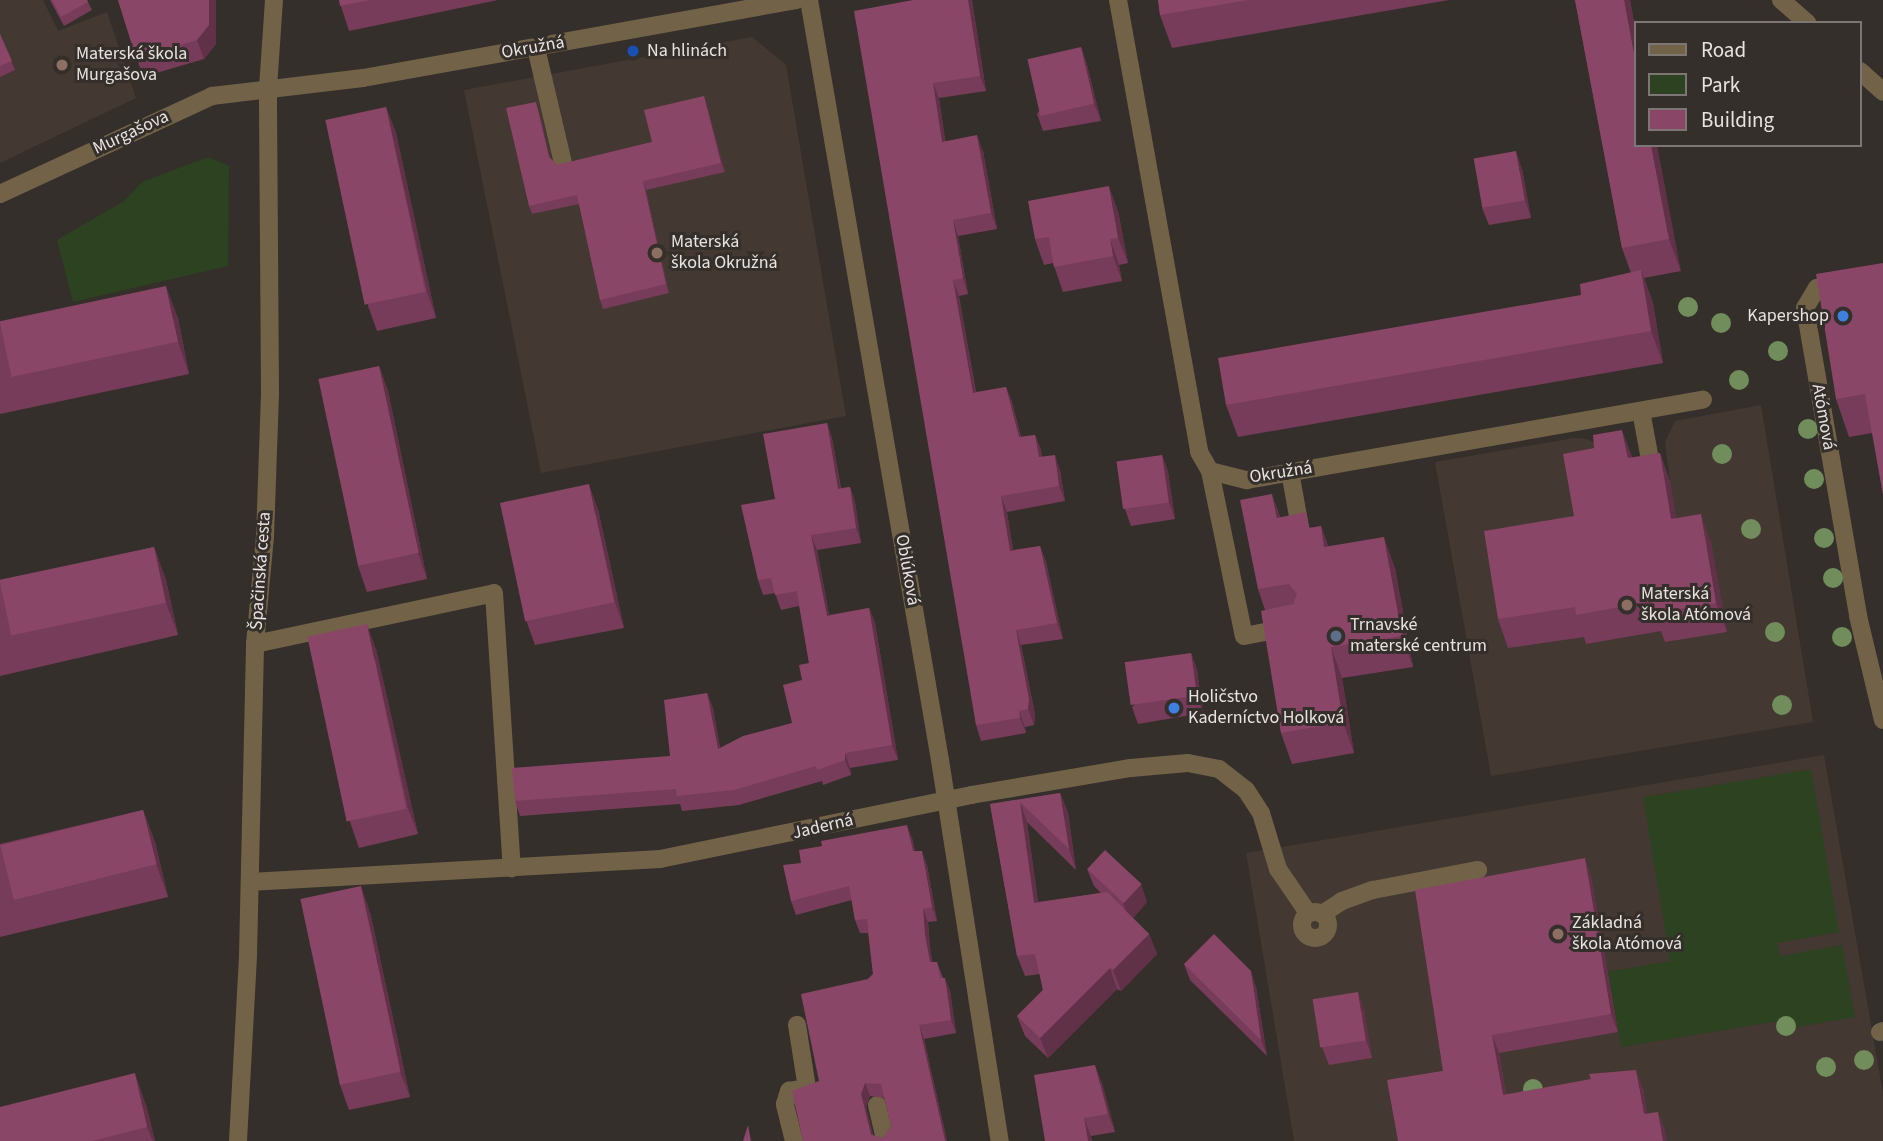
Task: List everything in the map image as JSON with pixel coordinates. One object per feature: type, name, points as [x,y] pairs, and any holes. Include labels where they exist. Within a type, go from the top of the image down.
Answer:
[{"type":"street","name":"Špačinská cesta","points":[[238,1141],[250,883],[255,644],[265,537],[270,391],[268,88],[274,0]]},
{"type":"street","name":"Okružná","points":[[268,88],[352,80],[797,0]]},
{"type":"street","name":"Oblúková","points":[[809,0],[1000,1141]]},
{"type":"street","points":[[1118,0],[1196,440],[1210,471],[1244,636],[1297,625]]},
{"type":"street","points":[[1782,0],[1805,21]]},
{"type":"street","points":[[536,48],[563,163]]},
{"type":"street","points":[[1862,73],[1883,92]]},
{"type":"street","name":"Murgašova","points":[[0,194],[197,102],[225,93],[268,88]]},
{"type":"street","name":"Atómová","points":[[1883,276],[1817,288],[1805,308],[1858,616],[1883,720]]},
{"type":"street","name":"Okružná","points":[[1210,471],[1234,480],[1290,472],[1703,400]]},
{"type":"street","points":[[1641,411],[1651,465]]},
{"type":"street","points":[[1290,472],[1300,527]]},
{"type":"street","points":[[255,644],[494,593],[512,868]]},
{"type":"street","name":"Jaderná","points":[[250,883],[512,868],[709,853],[943,801],[1160,764],[1219,769],[1255,801],[1278,869],[1315,914],[1373,890],[1478,870]]},
{"type":"street","points":[[794,1141],[785,1104],[789,1091],[807,1088],[797,1025]]},
{"type":"street","points":[[877,1105],[885,1141]]},
{"type":"shaded area","name":"Materská škola Murgašova","points":[[0,0],[43,0],[58,31],[107,12],[136,98],[0,163]]},
{"type":"shaded area","name":"Materská škola Okružná","points":[[752,37],[786,65],[846,416],[541,473],[464,90]]},
{"type":"shaded area","name":"Materská škola Atómová","points":[[1761,405],[1813,722],[1491,776],[1435,462],[1574,438],[1587,439],[1670,482],[1665,442],[1675,421]]},
{"type":"shaded area","name":"Základná škola Atómová","points":[[1824,755],[1883,1093],[1883,1141],[1294,1141],[1246,853]]},
{"type":"green space","points":[[208,157],[229,166],[228,266],[73,302],[57,240],[124,201],[142,182]]},
{"type":"green space","points":[[1811,769],[1839,932],[1777,943],[1780,956],[1842,945],[1855,1017],[1792,1028],[1790,1019],[1621,1047],[1608,972],[1670,961],[1643,797]]},
{"type":"building","points":[[52,0],[87,0],[88,2],[61,17]]},
{"type":"building","points":[[118,0],[209,0],[209,25],[197,40],[136,58]]},
{"type":"building","points":[[339,0],[369,0],[340,6]]},
{"type":"building","points":[[913,0],[968,0],[980,76],[933,83],[942,142],[977,135],[991,213],[953,220],[963,278],[953,280],[973,393],[1006,387],[1019,437],[1035,435],[1039,457],[1055,455],[1059,486],[1001,496],[1010,551],[1040,546],[1057,623],[1016,630],[1029,699],[1028,709],[1019,711],[1020,718],[976,725],[854,11]]},
{"type":"building","points":[[1158,0],[1248,0],[1160,15]]},
{"type":"building","points":[[1575,0],[1624,0],[1634,54],[1634,147],[1651,147],[1669,239],[1622,248]]},
{"type":"building","points":[[0,34],[12,61],[0,66]]},
{"type":"building","points":[[1081,47],[1094,104],[1040,116],[1027,59]]},
{"type":"building","points":[[704,96],[721,163],[643,181],[666,284],[600,300],[577,195],[529,206],[506,108],[536,102],[549,157],[557,165],[652,142],[644,110]]},
{"type":"building","points":[[386,107],[425,292],[365,305],[325,120]]},
{"type":"building","points":[[1516,151],[1525,200],[1482,208],[1474,158]]},
{"type":"building","points":[[1109,186],[1118,238],[1110,239],[1113,256],[1054,267],[1049,237],[1035,239],[1028,201]]},
{"type":"building","points":[[1883,263],[1883,495],[1865,394],[1836,399],[1816,274]]},
{"type":"building","points":[[1641,270],[1651,331],[1226,405],[1218,358],[1581,295],[1580,284]]},
{"type":"building","points":[[166,286],[178,342],[12,377],[0,321]]},
{"type":"building","points":[[379,366],[419,553],[358,566],[318,379]]},
{"type":"building","points":[[827,423],[838,489],[850,487],[856,528],[811,535],[827,616],[869,608],[892,745],[845,753],[845,760],[817,770],[816,766],[734,790],[677,796],[676,789],[515,801],[512,768],[670,756],[664,700],[707,693],[718,749],[743,736],[792,723],[783,685],[802,680],[799,665],[809,663],[797,591],[775,595],[771,578],[758,580],[741,505],[775,499],[763,434]]},
{"type":"building","points":[[1622,430],[1628,458],[1660,453],[1671,519],[1701,514],[1716,603],[1654,613],[1652,601],[1576,615],[1575,607],[1498,619],[1484,531],[1574,516],[1563,454],[1594,448],[1593,435]]},
{"type":"building","points":[[1162,455],[1169,503],[1123,509],[1116,461]]},
{"type":"building","points":[[589,484],[614,602],[525,621],[500,503]]},
{"type":"building","points":[[1272,494],[1277,518],[1306,512],[1309,528],[1321,526],[1324,547],[1384,537],[1402,636],[1331,647],[1343,722],[1281,733],[1261,611],[1293,604],[1297,594],[1289,584],[1258,589],[1240,500]]},
{"type":"building","points":[[154,547],[166,603],[11,636],[0,580]]},
{"type":"building","points":[[367,624],[406,809],[347,822],[307,637]]},
{"type":"building","points":[[1191,653],[1197,696],[1131,705],[1125,662]]},
{"type":"building","points":[[1060,793],[1069,849],[1020,802],[1034,903],[1107,892],[1149,934],[1113,970],[1110,968],[1040,1038],[1017,1016],[1043,990],[1035,954],[1017,956],[990,804]]},
{"type":"building","points":[[143,810],[157,864],[14,900],[0,846]]},
{"type":"building","points":[[907,825],[913,851],[922,851],[932,907],[923,909],[925,935],[930,962],[937,962],[940,978],[945,978],[951,1020],[919,1025],[945,1141],[803,1141],[792,1091],[819,1081],[801,994],[868,979],[873,974],[867,919],[855,920],[849,886],[791,901],[783,865],[801,863],[799,850],[822,846],[821,841]],"holes":[[[865,1083],[881,1084],[891,1126],[883,1138],[871,1135],[861,1094]]]},
{"type":"building","points":[[1105,850],[1142,884],[1124,903],[1087,869]]},
{"type":"building","points":[[1585,858],[1611,1014],[1492,1035],[1503,1095],[1591,1079],[1589,1074],[1636,1070],[1644,1114],[1658,1112],[1663,1141],[1398,1141],[1387,1080],[1443,1071],[1415,890]]},
{"type":"building","points":[[361,886],[401,1072],[340,1085],[300,899]]},
{"type":"building","points":[[1214,934],[1251,971],[1261,1040],[1184,964]]},
{"type":"building","points":[[1358,992],[1366,1040],[1320,1048],[1313,999]]},
{"type":"building","points":[[1095,1065],[1108,1114],[1084,1118],[1088,1141],[1045,1141],[1034,1075]]},
{"type":"building","points":[[135,1073],[147,1127],[92,1141],[0,1141],[0,1107]]},
{"type":"building","points":[[748,1125],[751,1141],[743,1141]]},
{"type":"place","name":"Na hlinách","points":[[633,51]]},
{"type":"place","name":"Materská škola Murgašova","points":[[62,65]]},
{"type":"place","name":"Materská škola Okružná","points":[[657,253]]},
{"type":"place","name":"Kapershop","points":[[1843,316]]},
{"type":"place","name":"Materská škola Atómová","points":[[1627,605]]},
{"type":"place","name":"Trnavské materské centrum","points":[[1336,636]]},
{"type":"place","name":"Holičstvo Kaderníctvo Holková","points":[[1174,708]]},
{"type":"place","name":"Základná škola Atómová","points":[[1558,934]]}]
